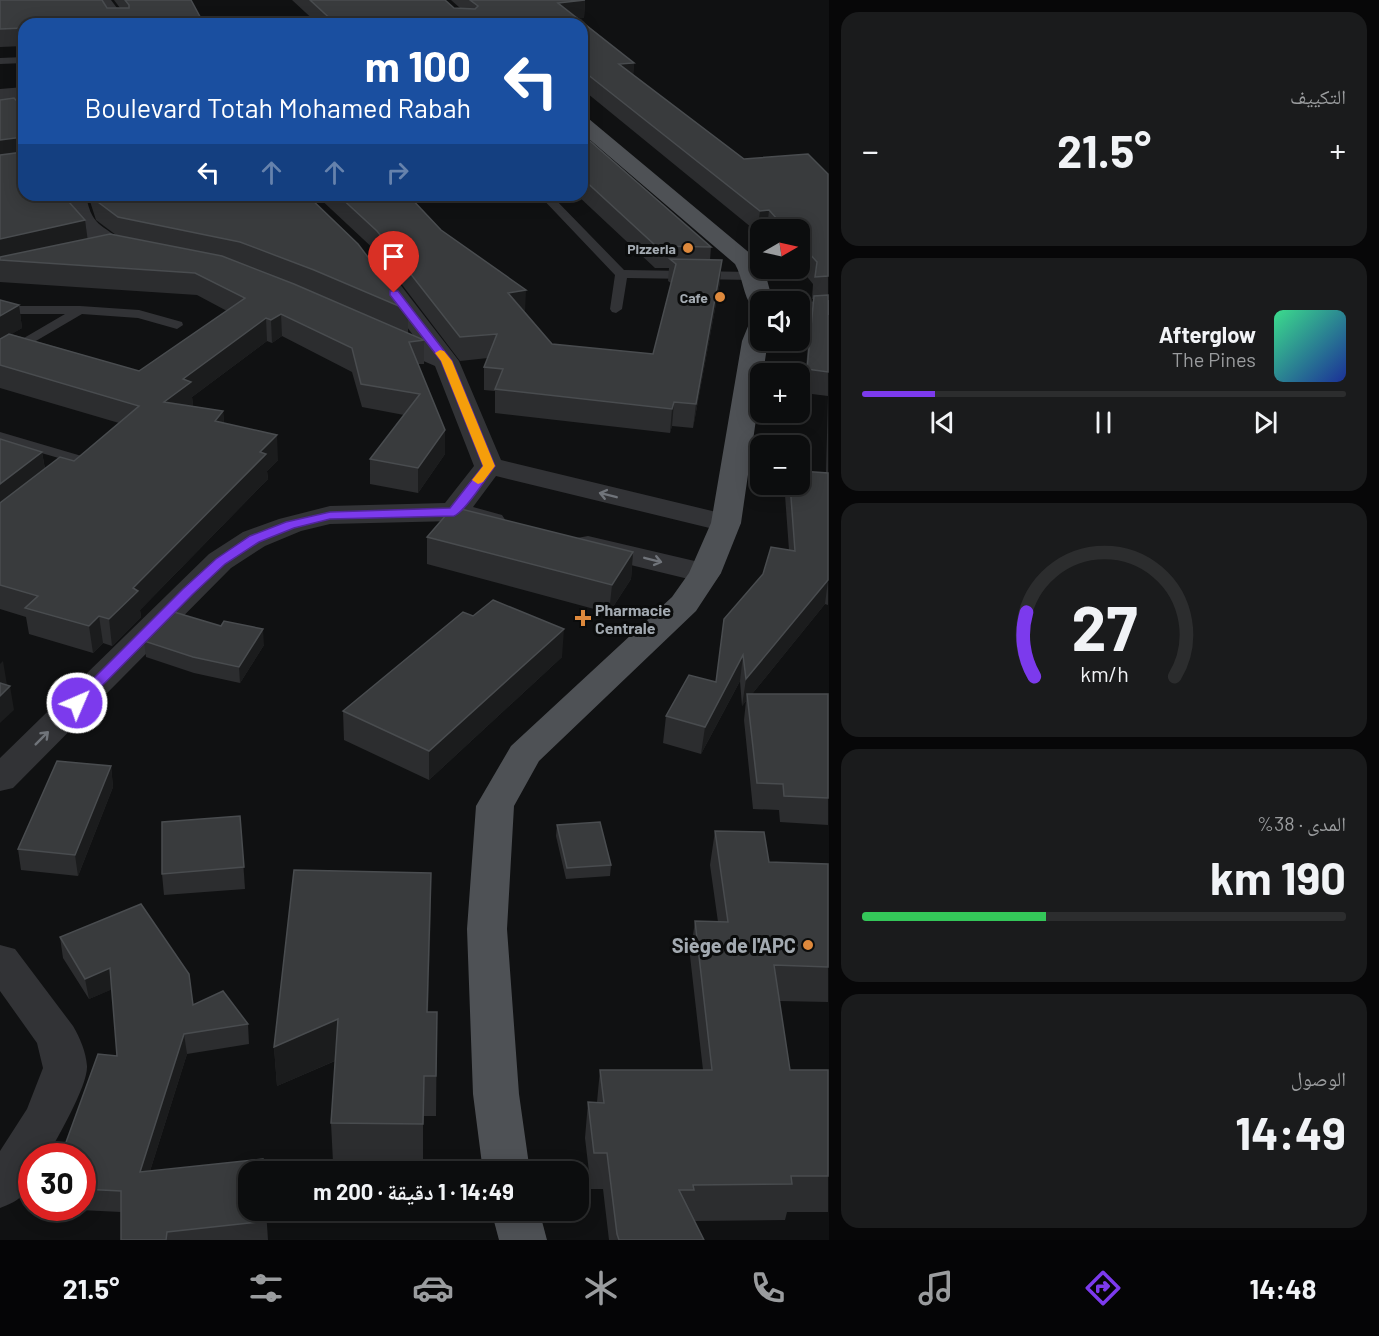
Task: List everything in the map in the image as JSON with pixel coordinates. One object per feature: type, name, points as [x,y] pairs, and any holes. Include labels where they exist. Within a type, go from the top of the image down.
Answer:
[{"type":"main road","points":[[588,128],[744,260],[750,270]]},
{"type":"main road","points":[[505,1161],[496,1094],[487,929],[495,806],[524,754],[684,604],[705,573],[726,523],[753,351]]},
{"type":"main road","points":[[518,1221],[523,1240]]},
{"type":"street","points":[[102,0],[116,18]]},
{"type":"street","points":[[0,95],[18,94]]},
{"type":"street","points":[[76,201],[77,210],[86,228],[122,248],[78,254]]},
{"type":"street","points":[[368,259],[446,361],[489,466]]},
{"type":"street","points":[[810,309],[828,307]]},
{"type":"street","points":[[365,326],[446,361]]},
{"type":"street","points":[[489,466],[726,523]]},
{"type":"street","points":[[454,512],[489,466]]},
{"type":"street","points":[[0,779],[220,561],[254,539],[290,525],[330,515],[454,512],[522,529]]},
{"type":"street","points":[[556,537],[705,573]]},
{"type":"street","points":[[0,960],[58,1038],[65,1068],[48,1114],[27,1150],[0,1188]]},
{"type":"lane","points":[[0,61],[18,60]]},
{"type":"lane","points":[[551,201],[621,274],[750,276]]},
{"type":"lane","points":[[616,309],[621,274]]},
{"type":"lane","points":[[0,313],[16,310],[80,310],[139,314],[177,325]]},
{"type":"lane","points":[[0,358],[80,310]]},
{"type":"lane","points":[[0,436],[80,460],[53,481]]},
{"type":"building","points":[[0,0],[102,0],[107,8],[129,8],[125,0],[191,0],[201,18],[18,18],[18,28],[0,29]]},
{"type":"building","points":[[310,0],[445,0],[454,8],[475,9],[478,6],[470,0],[585,0],[558,3],[577,18],[330,18]]},
{"type":"building","points":[[588,27],[634,63],[619,64],[744,159],[808,154],[828,174],[828,276],[815,277],[817,262],[810,254],[810,219],[777,219],[769,210],[760,211],[588,75]]},
{"type":"building","points":[[14,98],[18,102],[18,138],[0,140],[0,100]]},
{"type":"building","points":[[588,139],[711,247],[656,246],[588,184]]},
{"type":"building","points":[[18,153],[18,201],[68,201],[85,220],[0,239],[0,155]]},
{"type":"building","points":[[97,201],[313,201],[358,244],[408,310],[314,270],[240,242],[118,217]]},
{"type":"building","points":[[344,201],[414,201],[441,230],[526,290],[508,293],[552,344],[653,354],[676,264],[670,259],[722,260],[696,404],[674,402],[672,409],[495,389],[503,369],[484,367],[497,334],[460,337],[377,231]]},
{"type":"building","points":[[110,234],[222,256],[424,340],[409,342],[445,430],[418,468],[370,459],[420,394],[361,384],[352,348],[281,314],[271,320],[266,318],[183,379],[191,382],[164,402],[223,411],[215,421],[277,435],[260,452],[266,454],[133,588],[138,591],[109,619],[99,616],[89,626],[25,608],[38,596],[0,585],[0,503],[60,457],[74,461],[139,406],[0,365],[0,339],[9,334],[139,371],[245,298],[195,273],[0,260],[0,257]]},
{"type":"building","points":[[828,295],[828,372],[810,369],[810,363],[808,363],[814,296]]},
{"type":"building","points":[[0,300],[19,305],[0,316]]},
{"type":"building","points":[[0,439],[42,452],[0,484]]},
{"type":"building","points":[[810,472],[828,473],[828,580],[746,679],[743,655],[705,727],[666,716],[689,675],[716,682],[724,619],[763,574],[771,547],[795,551],[791,495],[810,495]]},
{"type":"building","points":[[453,507],[633,552],[612,585],[427,537]]},
{"type":"building","points":[[493,600],[564,629],[429,751],[343,711],[463,612],[473,616]]},
{"type":"building","points":[[174,612],[221,626],[224,621],[263,629],[239,667],[193,657],[144,641]]},
{"type":"building","points":[[0,683],[10,686],[0,696]]},
{"type":"building","points":[[747,694],[828,694],[828,798],[784,796],[783,784],[757,783]]},
{"type":"building","points":[[57,761],[111,766],[75,855],[18,849]]},
{"type":"building","points":[[240,816],[244,867],[162,874],[162,822]]},
{"type":"building","points":[[600,822],[611,865],[567,868],[557,825]]},
{"type":"building","points":[[715,831],[764,832],[769,862],[828,864],[828,967],[774,965],[790,1070],[828,1070],[828,1176],[791,1176],[792,1184],[693,1185],[694,1190],[679,1190],[704,1240],[619,1240],[607,1153],[594,1153],[588,1102],[604,1103],[600,1070],[712,1070],[695,921],[728,922]]},
{"type":"building","points":[[294,870],[431,873],[427,1012],[437,1012],[436,1076],[424,1076],[423,1124],[331,1123],[338,1019],[274,1047]]},
{"type":"building","points":[[141,904],[189,974],[193,1005],[223,991],[248,1024],[184,1034],[140,1172],[238,1162],[238,1221],[267,1221],[167,1232],[166,1240],[121,1240],[121,1191],[96,1190],[96,1143],[66,1143],[98,1054],[117,1056],[110,968],[85,979],[60,937]]},
{"type":"slow traffic","points":[[440,353],[446,361],[489,466],[478,480]]},
{"type":"place","name":"Pizzeria","points":[[688,248]]},
{"type":"place","name":"Cafe","points":[[720,297]]},
{"type":"place","name":"Pharmacie Centrale","points":[[583,618]]},
{"type":"place","name":"Siège de l'APC","points":[[808,945]]},
{"type":"route","points":[[77,703],[220,561],[254,539],[290,525],[330,515],[454,512],[489,466],[446,361],[394,293]]}]
